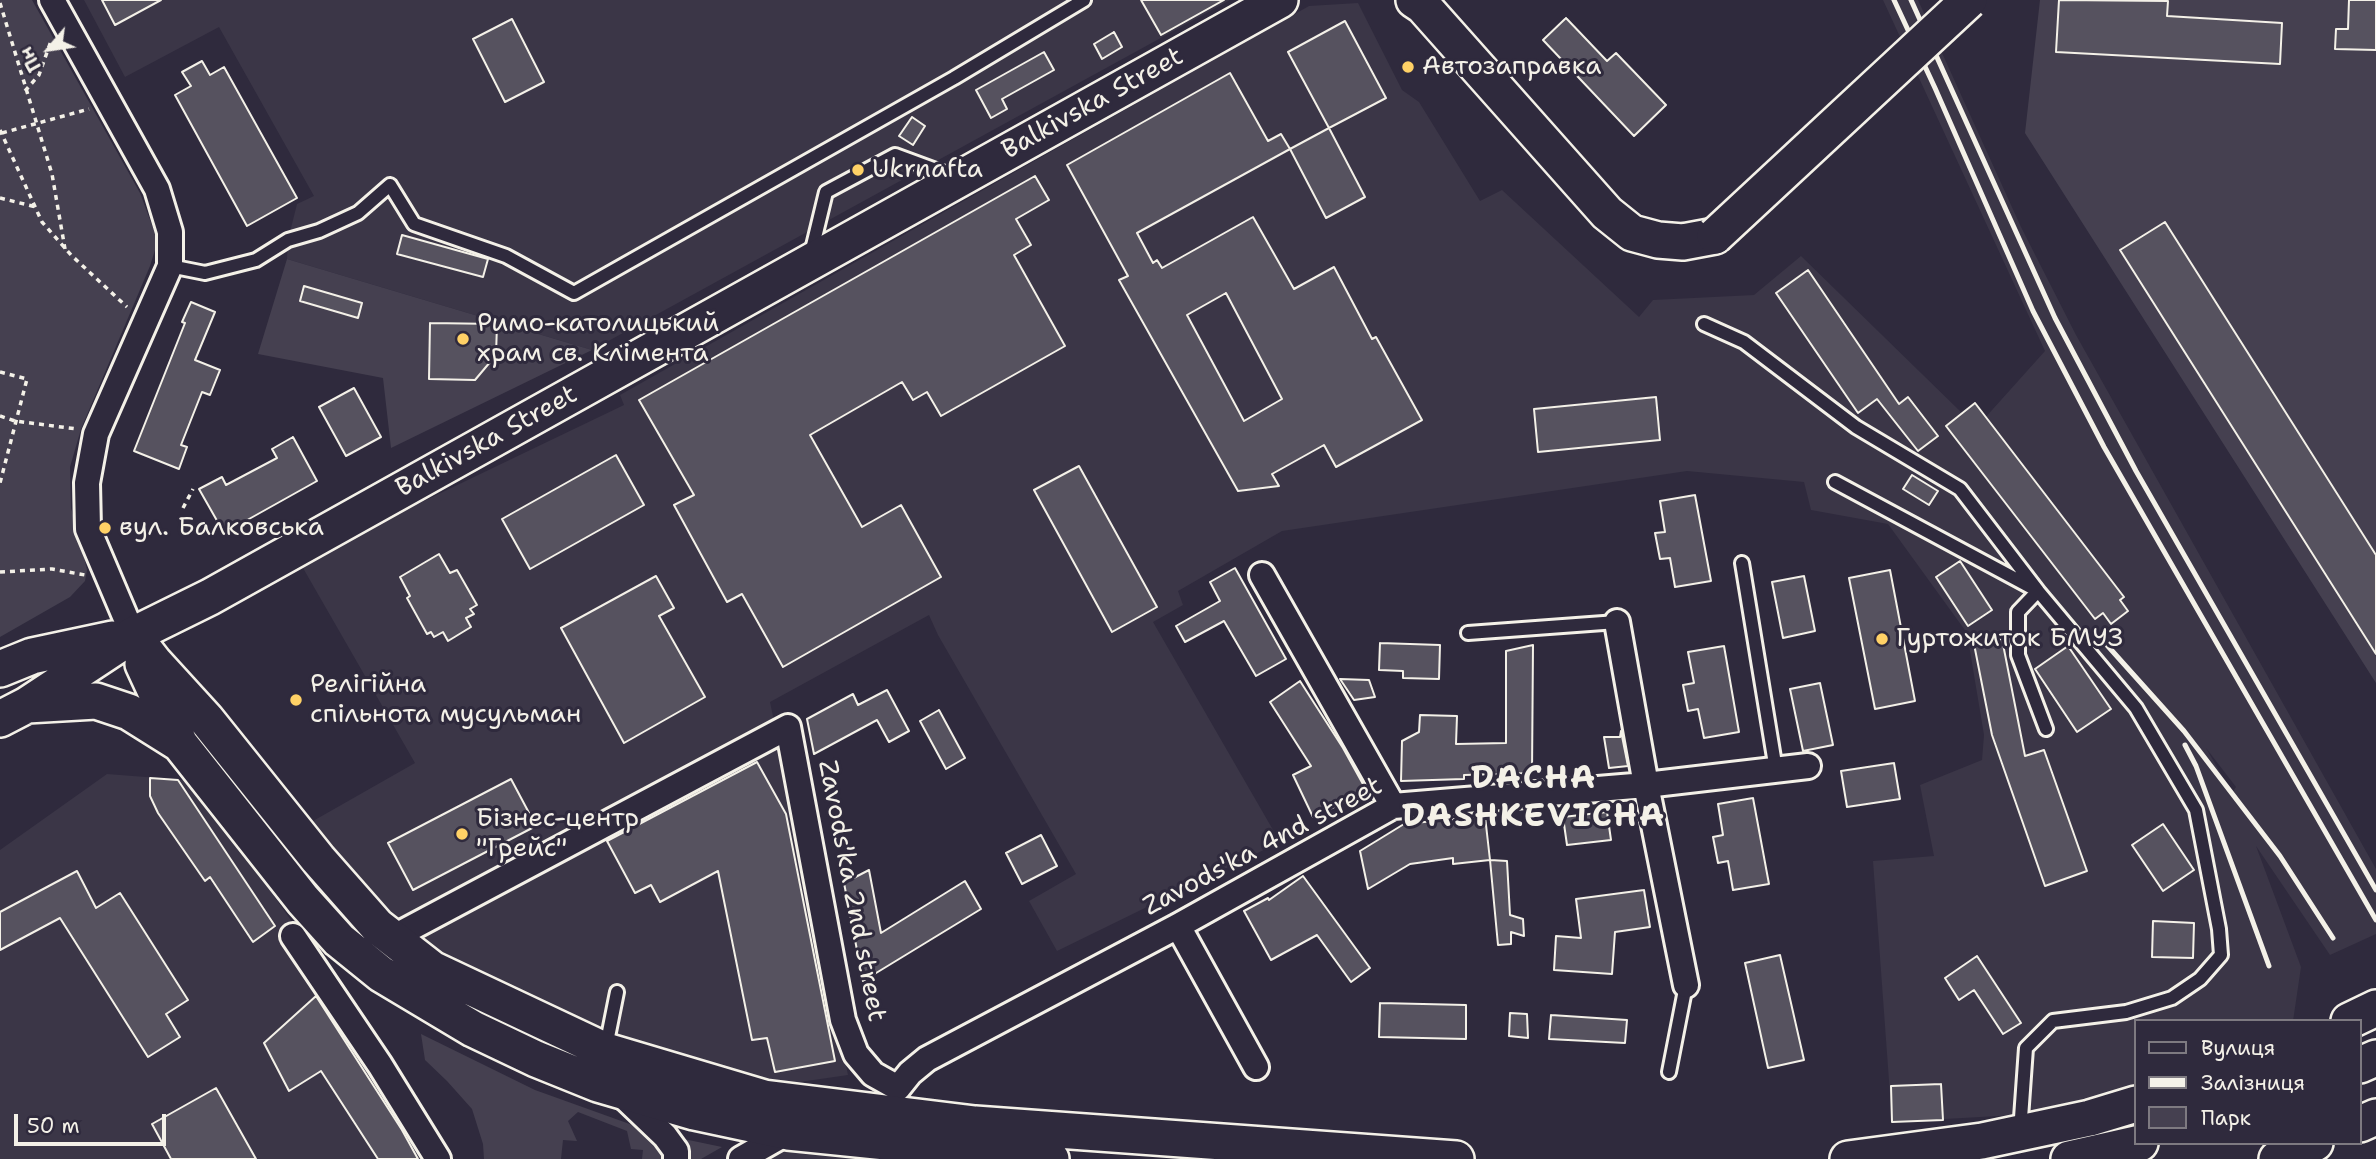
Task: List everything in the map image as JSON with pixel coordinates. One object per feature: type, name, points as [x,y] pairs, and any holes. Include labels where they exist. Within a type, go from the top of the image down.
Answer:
[{"type":"street","points":[[52,0],[157,188],[170,232],[170,266],[96,433],[87,483],[88,529],[144,667],[180,744],[303,900],[339,940],[382,974],[473,1028],[523,1053],[598,1084],[694,1112],[788,1132],[1051,1159]]},
{"type":"street","name":"Balkivska Street","points":[[13,712],[133,635],[223,590],[1280,0]]},
{"type":"street","points":[[1414,0],[1423,6],[1607,213],[1632,233],[1658,240],[1683,242],[1715,236],[1969,0]]},
{"type":"street","points":[[1262,575],[1393,806]]},
{"type":"street","points":[[1617,622],[1686,985]]},
{"type":"street","points":[[133,635],[206,719],[318,859],[377,926],[432,969],[606,1051],[764,1098],[902,1102],[975,1124],[1456,1159]]},
{"type":"street","name":"Balkivska Street","points":[[0,669],[32,656],[133,635]]},
{"type":"street","points":[[13,712],[96,701],[129,712],[180,744]]},
{"type":"street","name":"Zavods'ka 2nd street","points":[[392,938],[788,727],[843,1020],[856,1054],[902,1102]]},
{"type":"street","name":"Zavods'ka 4nd street","points":[[902,1102],[910,1073],[927,1059],[1178,926],[1393,806],[1646,785],[1808,766]]},
{"type":"street","points":[[1178,926],[1256,1067]]},
{"type":"street","points":[[293,936],[380,1065],[438,1159]]},
{"type":"street","points":[[2353,1019],[2376,1008]]},
{"type":"street","points":[[615,1089],[665,1136],[676,1151],[676,1159]]},
{"type":"street","points":[[1848,1159],[1982,1141],[2090,1118],[2134,1105]]},
{"type":"street","points":[[741,1159],[788,1132]]},
{"type":"street","points":[[2069,1159],[2134,1144]]},
{"type":"street","points":[[2277,1159],[2310,1145]]},
{"type":"lane","points":[[170,266],[205,273],[256,260],[288,240],[319,231],[358,213],[390,185],[414,224],[506,256],[574,293],[954,78],[1084,0]]},
{"type":"lane","points":[[809,263],[826,192],[895,155],[959,179]]},
{"type":"lane","points":[[1704,324],[1744,342],[1856,427],[1960,489],[2038,591],[2136,708],[2196,810],[2219,929],[2221,955],[2200,979],[2172,998],[2126,1012],[2053,1021],[2026,1048],[2020,1133]]},
{"type":"lane","points":[[1835,482],[2038,591]]},
{"type":"lane","points":[[1742,563],[1776,770]]},
{"type":"lane","points":[[2038,591],[2018,612],[2018,655],[2046,729]]},
{"type":"lane","points":[[1468,634],[1617,622]]},
{"type":"lane","points":[[1670,1072],[1686,985]]},
{"type":"lane","points":[[606,1051],[617,992]]},
{"type":"path","points":[[0,3],[52,174],[65,249]]},
{"type":"path","points":[[26,91],[39,75],[47,45],[65,23]]},
{"type":"path","points":[[110,104],[0,133],[43,222],[65,249],[145,322]]},
{"type":"path","points":[[0,198],[36,207]]},
{"type":"path","points":[[0,372],[27,379],[0,482]]},
{"type":"path","points":[[0,416],[15,421],[96,433]]},
{"type":"path","points":[[183,508],[193,489]]},
{"type":"path","points":[[0,572],[52,569],[110,579]]},
{"type":"shaded area","points":[[84,0],[1230,0],[592,350],[287,259],[288,240],[297,204],[314,196],[219,27],[125,77]]},
{"type":"shaded area","points":[[1883,0],[1918,0],[2021,227],[2076,335],[2376,869],[2376,934],[2330,955],[2256,846],[2301,967],[2293,1019],[2134,1019],[2134,1096],[2086,1111],[1892,1122],[1873,861],[1934,856],[1920,785],[1982,760],[1984,735],[1967,633],[1888,524],[1811,510],[1804,482],[1687,471],[1282,531],[1178,591],[1183,605],[1153,622],[1280,842],[1057,951],[1029,901],[1076,874],[929,615],[770,702],[848,1075],[779,1085],[585,1024],[422,945],[306,825],[415,763],[299,561],[624,405],[620,395],[1309,6],[1358,3],[1402,90],[1419,102],[1480,201],[1502,190],[1639,317],[1653,300],[1754,295],[1801,256],[1962,413],[1984,419],[2045,351]],"holes":[[[2206,748],[2236,787],[2232,793]]]},
{"type":"shaded area","points":[[107,774],[197,781],[449,1159],[0,1159],[0,850]]},
{"type":"shaded area","points":[[773,1150],[850,1157],[862,1159],[757,1159]]},
{"type":"green space","points":[[0,0],[32,0],[140,193],[155,233],[155,250],[81,429],[70,467],[71,508],[87,570],[85,581],[70,597],[0,637]]},
{"type":"green space","points":[[2040,0],[2376,0],[2376,683],[2025,133]]},
{"type":"green space","points":[[287,259],[592,350],[391,448],[383,378],[258,354]]},
{"type":"green space","points":[[421,1034],[535,1090],[652,1132],[667,1159],[642,1159],[643,1150],[631,1149],[627,1131],[578,1112],[568,1121],[577,1141],[563,1140],[561,1159],[484,1159],[483,1144],[472,1109],[425,1060]]},
{"type":"green space","points":[[679,1138],[722,1147],[701,1159],[686,1159]]},
{"type":"building","points":[[102,0],[161,0],[115,25]]},
{"type":"building","points":[[1141,0],[1224,0],[1161,35]]},
{"type":"building","points":[[2059,0],[2168,1],[2167,16],[2282,23],[2280,64],[2056,52]]},
{"type":"building","points":[[2349,0],[2376,0],[2376,50],[2335,49],[2336,29],[2348,29]]},
{"type":"building","points":[[1566,18],[1607,61],[1616,53],[1666,105],[1634,136],[1543,40]]},
{"type":"building","points":[[512,19],[544,82],[505,102],[473,39]]},
{"type":"building","points":[[1345,21],[1386,98],[1329,128],[1288,52]]},
{"type":"building","points":[[1114,32],[1122,47],[1102,59],[1094,44]]},
{"type":"building","points":[[1044,52],[1054,70],[1002,99],[1007,109],[991,118],[976,90]]},
{"type":"building","points":[[202,61],[210,75],[224,67],[297,198],[247,226],[175,95],[191,86],[182,72]]},
{"type":"building","points":[[1230,73],[1268,141],[1281,134],[1290,149],[1137,233],[1153,263],[1157,260],[1162,268],[1253,217],[1294,289],[1334,267],[1372,339],[1376,337],[1422,420],[1336,467],[1324,445],[1272,474],[1279,486],[1238,491],[1119,280],[1128,276],[1067,165]],"holes":[[[1226,293],[1282,399],[1244,421],[1187,315]]]},
{"type":"building","points":[[912,117],[925,126],[913,145],[899,136]]},
{"type":"building","points":[[1329,128],[1365,197],[1326,218],[1290,149]]},
{"type":"building","points":[[1035,176],[1049,200],[1016,219],[1031,245],[1014,255],[1065,346],[941,416],[927,392],[913,400],[902,382],[810,435],[862,527],[901,505],[941,577],[783,667],[742,594],[727,602],[674,505],[694,495],[639,400]]},
{"type":"building","points":[[2165,222],[2376,555],[2376,654],[2120,250]]},
{"type":"building","points":[[402,235],[488,259],[483,277],[397,254]]},
{"type":"building","points":[[1808,270],[1899,404],[1908,397],[1938,436],[1918,451],[1877,399],[1858,413],[1776,293]]},
{"type":"building","points":[[304,286],[362,303],[358,318],[300,301]]},
{"type":"building","points":[[191,302],[215,312],[195,360],[220,370],[210,395],[202,392],[181,445],[187,447],[179,469],[134,451]]},
{"type":"building","name":"Римо-католицький храм св. Клімента","points":[[430,323],[497,324],[496,355],[475,380],[429,379]]},
{"type":"building","points":[[354,388],[381,437],[346,456],[319,407]]},
{"type":"building","points":[[1656,397],[1660,440],[1538,452],[1534,409]]},
{"type":"building","points":[[1975,403],[2124,597],[2120,600],[2128,611],[2111,624],[2103,613],[2095,619],[1946,426]]},
{"type":"building","points":[[293,437],[317,481],[224,533],[199,489],[222,477],[226,485],[277,458],[272,449]]},
{"type":"building","points":[[616,455],[644,505],[530,569],[502,519]]},
{"type":"building","points":[[1079,466],[1157,607],[1112,632],[1034,490]]},
{"type":"building","points":[[1912,475],[1938,491],[1929,505],[1903,489]]},
{"type":"building","points":[[1695,495],[1711,581],[1675,587],[1670,558],[1660,559],[1655,533],[1665,532],[1660,501]]},
{"type":"building","points":[[439,554],[450,573],[457,570],[477,605],[470,609],[474,614],[466,618],[471,627],[448,641],[443,632],[434,637],[431,632],[427,634],[407,598],[410,596],[400,577]]},
{"type":"building","points":[[1960,561],[1992,610],[1968,626],[1936,577]]},
{"type":"building","points":[[1235,568],[1286,659],[1256,676],[1224,621],[1185,642],[1176,626],[1220,601],[1210,582]]},
{"type":"building","name":"Гуртожиток БМУЗ","points":[[1890,570],[1915,701],[1875,709],[1849,578]]},
{"type":"building","points":[[656,576],[674,608],[659,616],[705,697],[624,743],[561,628]]},
{"type":"building","points":[[1804,576],[1815,631],[1783,638],[1772,582]]},
{"type":"building","points":[[2002,639],[2025,756],[2044,750],[2087,871],[2045,886],[1992,735],[1974,644]]},
{"type":"building","points":[[1380,643],[1440,645],[1439,679],[1403,678],[1403,671],[1379,670]]},
{"type":"building","points":[[1533,645],[1532,773],[1464,775],[1464,779],[1401,781],[1402,741],[1419,732],[1420,715],[1457,716],[1456,744],[1506,743],[1506,651]]},
{"type":"building","points":[[1724,646],[1739,732],[1704,738],[1698,709],[1688,711],[1683,685],[1694,683],[1688,652]]},
{"type":"building","points":[[2068,646],[2111,709],[2077,732],[2035,669]]},
{"type":"building","points":[[1340,679],[1369,680],[1375,697],[1354,700]]},
{"type":"building","points":[[1300,681],[1369,795],[1352,805],[1349,800],[1313,817],[1293,775],[1311,766],[1270,702]]},
{"type":"building","points":[[1820,683],[1833,745],[1803,751],[1790,689]]},
{"type":"building","points":[[887,690],[909,731],[889,742],[877,720],[814,754],[807,719],[853,694],[858,705]]},
{"type":"building","points":[[939,710],[965,758],[946,769],[920,721]]},
{"type":"building","points":[[1621,731],[1628,766],[1609,768],[1604,737],[1620,737]]},
{"type":"building","points":[[757,762],[786,814],[835,1061],[775,1072],[767,1038],[752,1040],[718,871],[660,902],[651,885],[635,893],[607,841]]},
{"type":"building","points":[[1894,763],[1900,799],[1847,807],[1841,771]]},
{"type":"building","points":[[150,778],[178,780],[275,926],[253,942],[210,877],[205,881],[158,813],[150,796]]},
{"type":"building","name":"Бізнес-центр \"Грейс\"","points":[[511,779],[536,826],[413,890],[388,843]]},
{"type":"building","points":[[1753,798],[1769,884],[1733,890],[1728,861],[1718,863],[1713,837],[1723,835],[1718,804]]},
{"type":"building","points":[[1607,812],[1611,840],[1567,845],[1563,817]]},
{"type":"building","points":[[1485,816],[1490,860],[1453,864],[1453,858],[1410,864],[1368,889],[1360,851],[1404,824]]},
{"type":"building","points":[[2163,824],[2194,870],[2163,891],[2132,845]]},
{"type":"building","points":[[1041,835],[1057,866],[1022,884],[1006,853]]},
{"type":"building","points":[[1490,860],[1507,861],[1510,915],[1523,919],[1524,936],[1511,932],[1511,944],[1498,945]]},
{"type":"building","points":[[869,870],[881,933],[965,881],[981,909],[863,981],[844,883]]},
{"type":"building","points":[[77,871],[96,908],[120,893],[188,1000],[166,1014],[180,1037],[148,1057],[60,918],[0,950],[0,912]]},
{"type":"building","points":[[1303,876],[1370,968],[1351,982],[1317,935],[1271,960],[1244,911],[1268,898],[1269,900]]},
{"type":"building","points":[[1644,890],[1650,927],[1615,932],[1612,974],[1554,970],[1556,936],[1581,938],[1576,899]]},
{"type":"building","points":[[2153,921],[2194,923],[2193,958],[2152,957]]},
{"type":"building","points":[[1780,955],[1804,1060],[1768,1068],[1745,963]]},
{"type":"building","points":[[1977,956],[2021,1023],[2003,1034],[1974,990],[1959,1000],[1945,978]]},
{"type":"building","points":[[316,996],[418,1159],[378,1159],[321,1071],[289,1091],[264,1043]]},
{"type":"building","points":[[1380,1003],[1466,1005],[1466,1039],[1379,1037]]},
{"type":"building","points":[[1510,1013],[1527,1014],[1528,1038],[1509,1036]]},
{"type":"building","points":[[1551,1015],[1627,1020],[1625,1043],[1549,1039]]},
{"type":"building","points":[[1941,1084],[1943,1120],[1892,1122],[1891,1086]]},
{"type":"building","points":[[216,1088],[256,1159],[171,1159],[152,1124]]},
{"type":"railway","points":[[1894,0],[2033,311],[2104,447],[2376,920]]},
{"type":"railway","points":[[1911,0],[2055,318],[2136,471],[2376,890]]},
{"type":"railway","points":[[2097,634],[2184,731],[2280,856],[2333,938]]},
{"type":"railway","points":[[2185,745],[2196,766],[2269,966]]},
{"type":"place","name":"Автозаправка","points":[[1408,67]]},
{"type":"place","name":"Ukrnafta","points":[[858,170]]},
{"type":"place","name":"Римо-католицький храм св. Клімента","points":[[463,339]]},
{"type":"place","name":"вул. Балковська","points":[[105,528]]},
{"type":"place","name":"Гуртожиток БМУЗ","points":[[1882,639]]},
{"type":"place","name":"Релігійна спільнота мусульман","points":[[296,700]]},
{"type":"place","name":"Бізнес-центр \"Грейс\"","points":[[462,834]]},
{"type":"district","name":"DACHA DASHKEVICHA","points":[[1534,798]]}]
